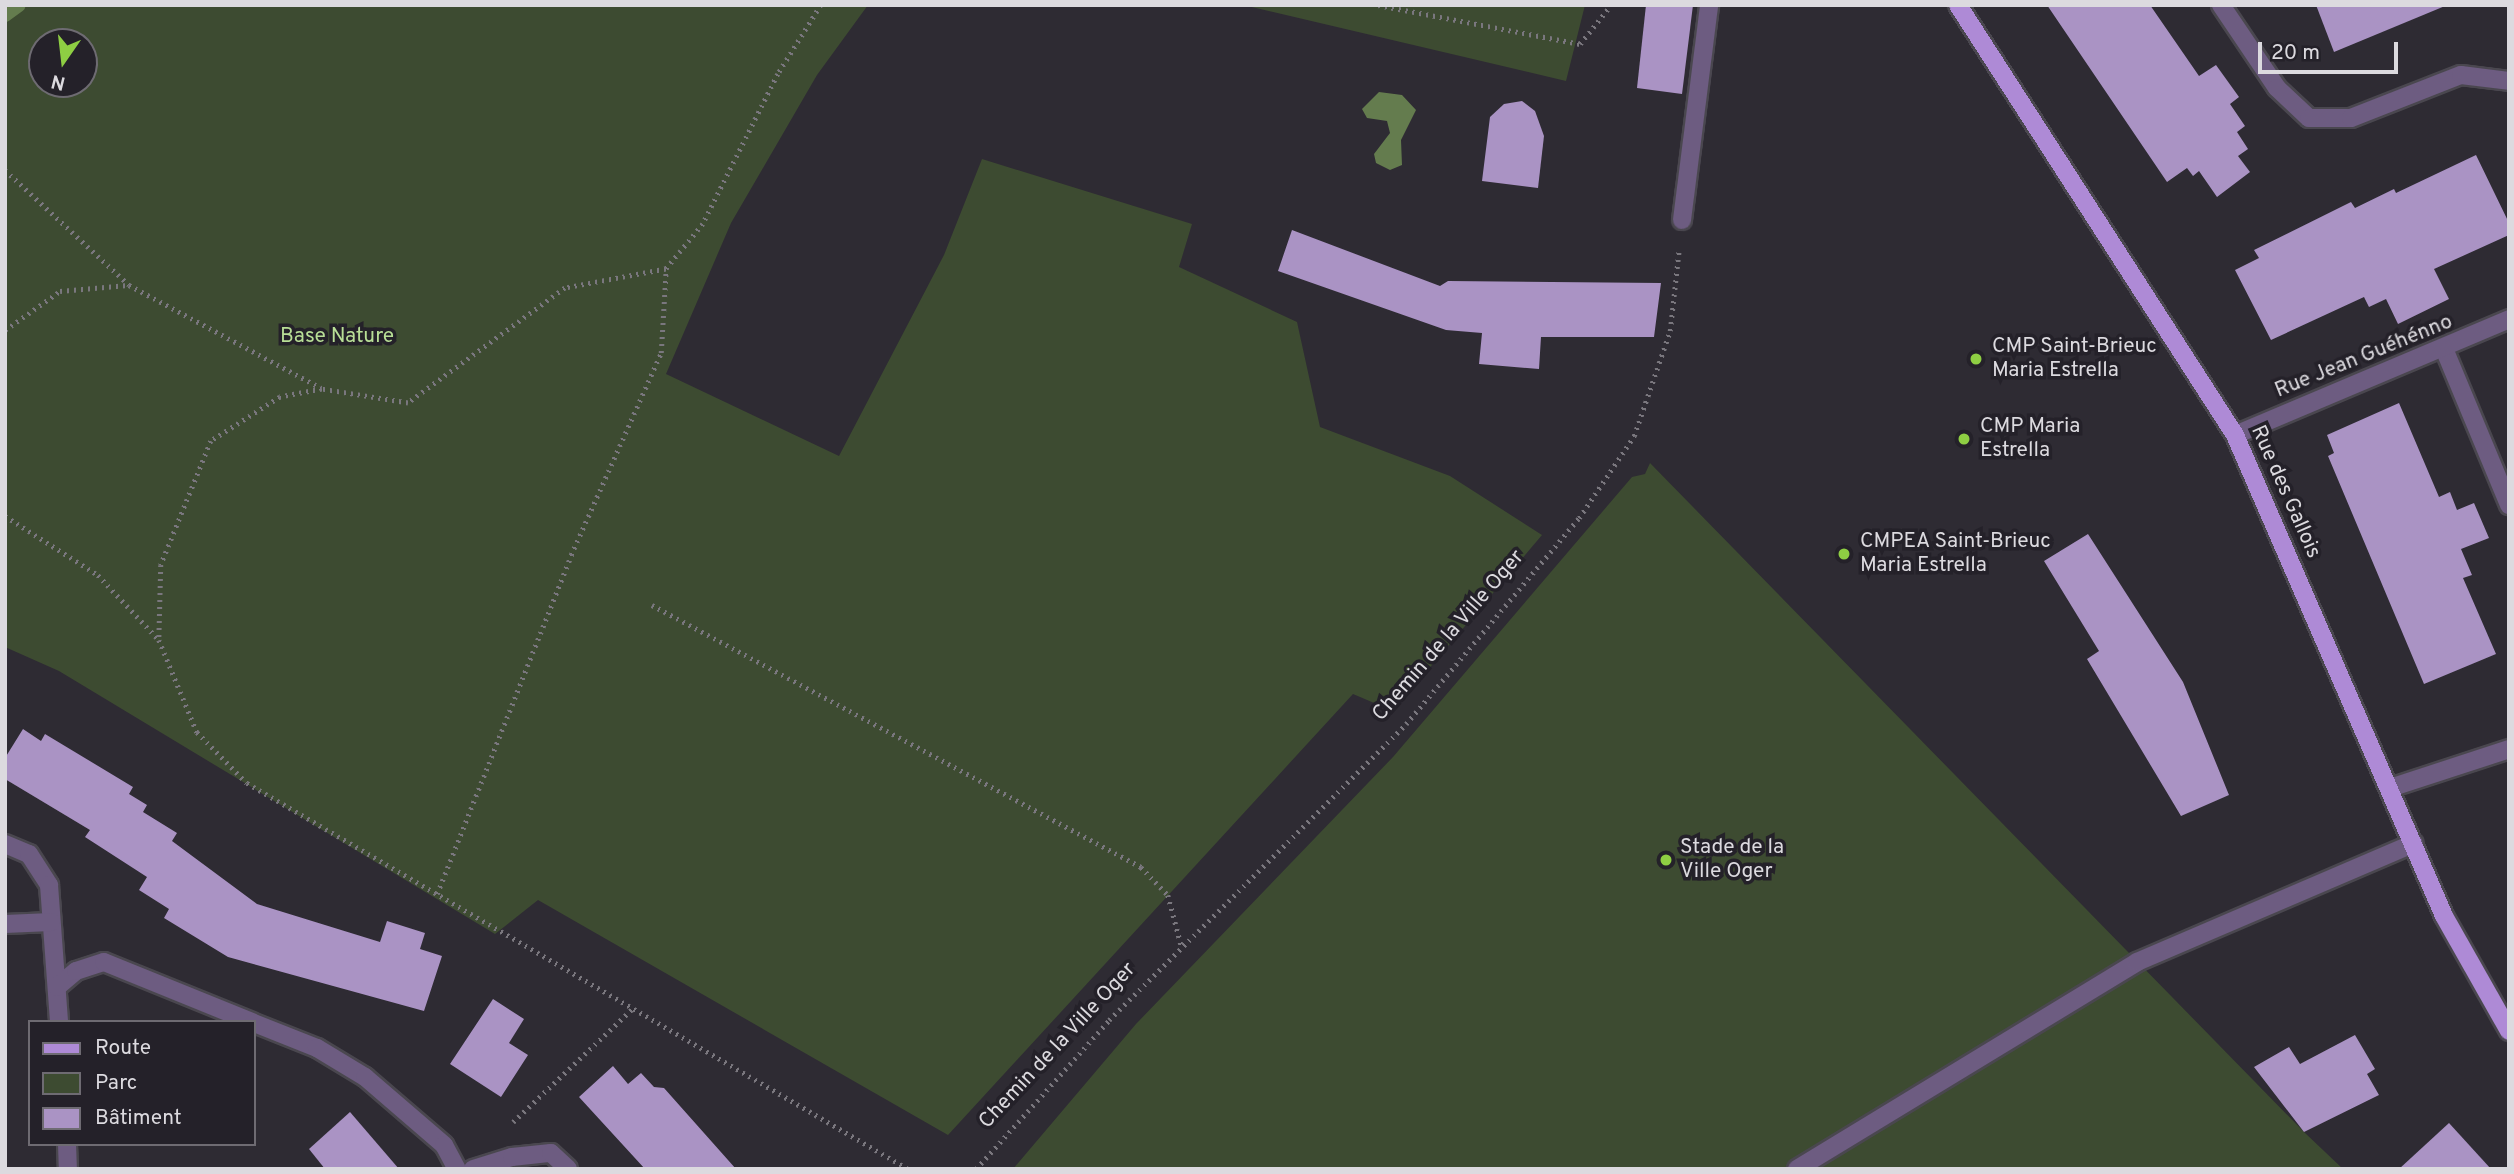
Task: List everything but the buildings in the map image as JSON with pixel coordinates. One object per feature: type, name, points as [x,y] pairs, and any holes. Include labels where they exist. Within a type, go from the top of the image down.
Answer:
[{"type":"main road","name":"Rue des Gallois","points":[[1958,5],[2235,435],[2444,916],[2509,1031]]},
{"type":"street","points":[[1682,220],[1709,5]]},
{"type":"street","points":[[2221,5],[2277,88],[2309,118],[2351,118],[2461,75],[2509,81]]},
{"type":"street","name":"Rue Jean Guéhénno","points":[[2235,435],[2445,351],[2509,319]]},
{"type":"street","points":[[2445,351],[2509,505]]},
{"type":"street","points":[[2390,788],[2509,749]]},
{"type":"street","points":[[1797,1169],[2137,962],[2414,843]]},
{"type":"street","points":[[5,844],[29,854],[49,886],[59,1020]]},
{"type":"street","points":[[5,924],[51,922]]},
{"type":"street","points":[[57,987],[76,971],[104,962],[248,1020]]},
{"type":"street","points":[[256,1023],[317,1048],[365,1077],[444,1144],[457,1169]]},
{"type":"street","points":[[66,1146],[68,1169]]},
{"type":"street","points":[[474,1169],[512,1157],[551,1153],[568,1169]]},
{"type":"path","points":[[437,894],[571,555],[661,353],[666,269],[703,224],[778,74],[821,5]]},
{"type":"path","points":[[1378,5],[1580,44],[1611,5]]},
{"type":"path","points":[[5,170],[129,285],[322,388],[408,404],[565,288],[666,269]]},
{"type":"path","name":"Chemin de la Ville Oger","points":[[976,1169],[1182,948],[1406,724],[1579,519],[1634,436],[1670,331],[1682,220]]},
{"type":"path","points":[[5,330],[60,291],[129,285]]},
{"type":"path","points":[[159,640],[161,565],[211,440],[280,397],[322,388]]},
{"type":"path","points":[[5,516],[98,575],[159,640],[197,732],[247,783],[908,1169]]},
{"type":"path","points":[[652,605],[1141,867],[1168,895],[1182,948]]},
{"type":"path","points":[[507,1128],[634,1008]]},
{"type":"green space","name":"Base Nature","points":[[5,5],[868,5],[817,75],[731,223],[666,374],[839,456],[944,255],[982,159],[1192,224],[1179,267],[1297,322],[1320,427],[1450,476],[1542,535],[1393,711],[1353,694],[948,1135],[538,900],[495,934],[59,671],[5,647]]},
{"type":"green space","points":[[1243,5],[1585,5],[1566,81]]},
{"type":"green space","name":"Stade de la Ville Oger","points":[[1650,463],[2343,1169],[1013,1169],[1136,1024],[1393,757],[1632,477],[1645,474]]},
{"type":"shaded area","points":[[1379,92],[1402,95],[1416,110],[1401,140],[1402,165],[1390,170],[1376,163],[1374,154],[1390,133],[1387,121],[1367,118],[1362,109]]},
{"type":"waterway","points":[[5,15],[19,5]]},
{"type":"place","name":"CMP Saint-Brieuc Maria Estrella","points":[[1976,359]]},
{"type":"place","name":"CMP Maria Estrella","points":[[1964,439]]},
{"type":"place","name":"CMPEA Saint-Brieuc Maria Estrella","points":[[1844,554]]},
{"type":"place","name":"Stade de la Ville Oger","points":[[1666,860]]}]
